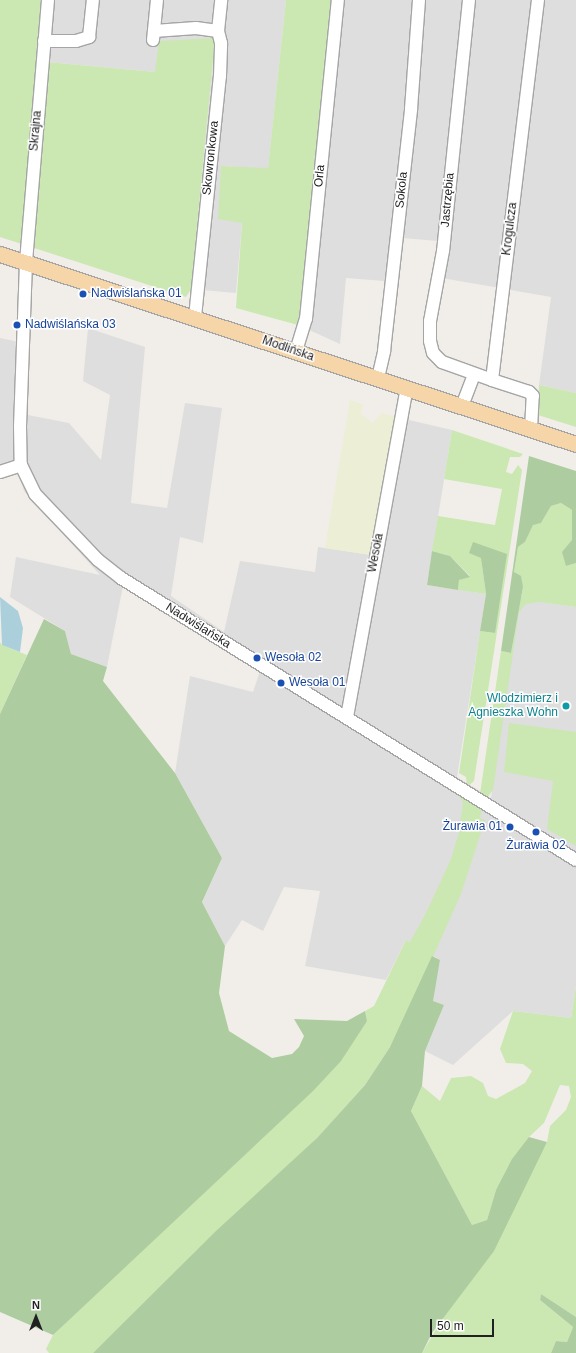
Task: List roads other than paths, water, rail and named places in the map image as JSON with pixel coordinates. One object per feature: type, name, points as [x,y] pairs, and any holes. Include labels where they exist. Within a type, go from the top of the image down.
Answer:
[{"type":"main road","name":"Modlińska","points":[[0,254],[195,317],[576,444]]},
{"type":"street","name":"Skrajna","points":[[26,263],[48,0]]},
{"type":"street","points":[[44,41],[76,41],[89,37],[92,0]]},
{"type":"street","points":[[157,0],[154,36],[196,28],[218,31]]},
{"type":"street","name":"Skowronkowa","points":[[195,317],[220,76],[222,43],[218,31],[221,0]]},
{"type":"street","name":"Orla","points":[[296,351],[306,319],[338,0]]},
{"type":"street","name":"Sokola","points":[[378,378],[384,351],[409,125],[419,0]]},
{"type":"street","name":"Jastrzębia","points":[[468,0],[443,251],[430,321],[430,341],[433,353],[442,362],[474,375],[492,380]]},
{"type":"street","name":"Krogulcza","points":[[492,380],[538,0]]},
{"type":"street","name":"Nadwiślańska","points":[[26,263],[21,465],[35,494],[98,560],[180,615],[576,860]]},
{"type":"street","points":[[462,406],[474,375]]},
{"type":"street","points":[[492,380],[529,392],[533,396],[531,429]]},
{"type":"street","name":"Wesoła","points":[[347,717],[407,388]]},
{"type":"street","points":[[0,472],[21,465]]},
{"type":"water","points":[[0,597],[18,611],[23,628],[20,652],[2,645]]},
{"type":"place","name":"Nadwiślańska 01","points":[[83,294]]},
{"type":"place","name":"Nadwiślańska 03","points":[[17,325]]},
{"type":"place","name":"Wesoła 02","points":[[257,658]]},
{"type":"place","name":"Wesoła 01","points":[[281,683]]},
{"type":"place","name":"Wlodzimierz i Agnieszka Wohn","points":[[566,706]]},
{"type":"place","name":"Żurawia 01","points":[[510,827]]},
{"type":"place","name":"Żurawia 02","points":[[536,832]]}]
